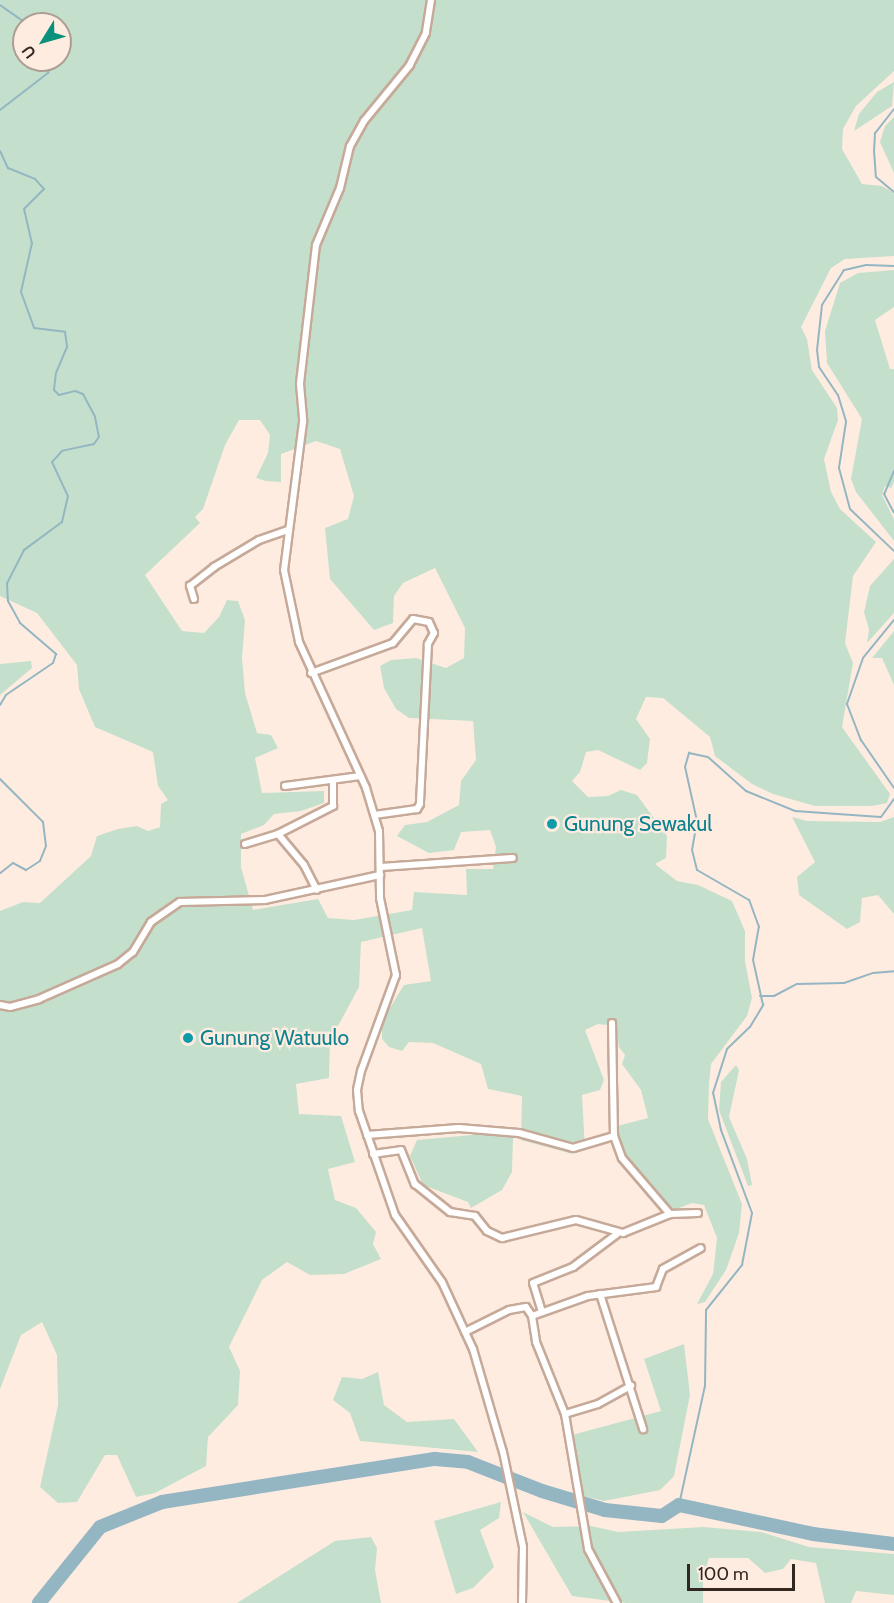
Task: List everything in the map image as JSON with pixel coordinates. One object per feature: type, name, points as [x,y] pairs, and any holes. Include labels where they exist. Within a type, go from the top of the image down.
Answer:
[{"type":"street","points":[[431,0],[426,33],[410,65],[355,136],[340,188],[316,245],[300,384],[303,422],[284,552],[286,588],[312,673],[360,776],[374,815],[380,867],[381,904],[396,975],[357,1090],[367,1135],[395,1215],[442,1282],[465,1332],[503,1452],[524,1552],[522,1603]]},
{"type":"street","points":[[194,599],[190,586],[214,567],[259,540],[288,530]]},
{"type":"street","points":[[312,673],[393,643],[413,619],[429,622],[434,633],[428,644],[420,804],[417,809],[374,815]]},
{"type":"street","points":[[285,786],[360,776]]},
{"type":"street","points":[[245,844],[258,843],[333,806],[333,780]]},
{"type":"street","points":[[278,834],[304,865],[317,890]]},
{"type":"street","points":[[380,867],[513,858]]},
{"type":"street","points":[[0,1005],[10,1007],[39,999],[118,964],[133,952],[151,922],[180,902],[238,903],[317,890],[380,875]]},
{"type":"street","points":[[612,1023],[614,1136],[626,1164],[670,1214]]},
{"type":"street","points":[[367,1135],[469,1129],[519,1133],[573,1148],[614,1136]]},
{"type":"street","points":[[373,1154],[401,1150],[415,1184],[450,1212],[475,1216],[496,1237],[514,1238],[576,1220],[586,1220],[617,1234]]},
{"type":"street","points":[[542,1312],[533,1283],[573,1267],[617,1234],[670,1214],[698,1213]]},
{"type":"street","points":[[532,1316],[600,1294],[656,1287],[663,1269],[701,1248]]},
{"type":"street","points":[[600,1294],[643,1429]]},
{"type":"street","points":[[465,1332],[509,1310],[526,1307],[532,1316],[536,1341],[565,1414],[588,1549],[617,1603]]},
{"type":"street","points":[[565,1414],[598,1404],[631,1386]]},
{"type":"green space","points":[[0,0],[894,0],[894,71],[856,106],[843,129],[842,149],[862,184],[882,186],[894,193],[894,256],[845,259],[831,268],[801,327],[807,339],[812,370],[837,408],[838,420],[824,459],[831,492],[840,509],[876,542],[853,576],[845,643],[853,663],[842,727],[890,794],[887,803],[872,806],[815,806],[773,794],[752,784],[715,756],[710,737],[663,698],[646,697],[636,719],[650,739],[647,763],[640,770],[598,750],[586,752],[580,772],[572,781],[588,797],[608,796],[621,790],[637,795],[667,836],[666,858],[655,864],[677,881],[698,885],[732,901],[745,931],[745,961],[752,998],[747,1016],[711,1064],[708,1119],[742,1204],[739,1233],[726,1270],[705,1302],[697,1304],[713,1274],[717,1238],[704,1205],[692,1203],[666,1213],[636,1180],[610,1141],[618,1138],[617,1126],[648,1118],[641,1090],[622,1064],[625,1055],[619,1047],[616,1026],[598,1024],[585,1030],[604,1080],[600,1090],[582,1095],[585,1150],[573,1154],[521,1140],[522,1096],[488,1089],[481,1064],[433,1043],[409,1042],[402,1051],[389,1047],[382,1039],[382,1021],[404,985],[431,981],[422,928],[361,942],[359,987],[330,1041],[329,1078],[296,1084],[299,1114],[341,1116],[355,1162],[328,1169],[335,1200],[356,1208],[376,1232],[373,1244],[381,1259],[344,1274],[310,1275],[287,1262],[262,1280],[229,1347],[240,1371],[238,1405],[208,1437],[206,1466],[155,1493],[136,1497],[117,1455],[105,1455],[77,1502],[58,1503],[40,1487],[58,1405],[57,1355],[42,1322],[21,1335],[0,1389],[0,911],[23,902],[40,903],[91,856],[97,836],[137,826],[148,831],[160,827],[161,804],[168,800],[158,786],[153,752],[95,727],[79,689],[77,665],[37,613],[0,596]],"holes":[[[239,420],[260,420],[270,435],[268,453],[256,478],[281,482],[281,454],[316,441],[340,449],[354,496],[348,519],[325,528],[330,579],[374,630],[393,623],[394,596],[403,583],[435,568],[465,628],[464,658],[446,668],[416,658],[391,660],[380,666],[384,688],[396,709],[409,718],[473,721],[476,760],[461,781],[459,805],[427,822],[405,825],[397,836],[429,853],[454,850],[461,832],[490,830],[496,847],[493,869],[466,869],[467,895],[414,892],[412,910],[354,920],[328,918],[318,899],[253,910],[241,867],[241,834],[264,825],[274,814],[301,811],[324,803],[324,791],[262,793],[255,758],[278,748],[271,735],[257,733],[245,693],[242,658],[245,620],[238,601],[227,600],[219,617],[204,633],[182,631],[145,575],[200,523],[195,517],[203,509],[225,445]]]},
{"type":"green space","points":[[894,82],[892,106],[854,131],[859,114],[877,92]]},
{"type":"green space","points":[[894,117],[894,173],[880,142],[885,126]]},
{"type":"green space","points":[[894,270],[894,307],[875,320],[890,369],[894,369],[894,482],[891,488],[885,486],[882,495],[894,519],[894,541],[856,492],[851,479],[862,419],[827,363],[825,331],[840,283],[858,273]]},
{"type":"green space","points":[[894,559],[894,613],[867,643],[869,630],[864,612],[870,586]]},
{"type":"green space","points":[[894,631],[894,685],[882,658],[872,658]]},
{"type":"green space","points":[[31,661],[32,668],[0,695],[0,664]]},
{"type":"green space","points":[[792,817],[807,821],[880,822],[894,817],[894,914],[878,895],[862,898],[860,922],[847,929],[799,895],[797,877],[815,862]]},
{"type":"green space","points":[[736,1065],[739,1070],[729,1117],[747,1159],[752,1185],[748,1186],[719,1110],[721,1082]]},
{"type":"green space","points":[[483,1134],[513,1137],[512,1172],[502,1190],[471,1208],[468,1202],[423,1185],[410,1156],[417,1140]]},
{"type":"green space","points":[[684,1344],[690,1395],[674,1476],[660,1490],[604,1501],[583,1496],[572,1435],[661,1411],[644,1359]]},
{"type":"green space","points":[[378,1372],[384,1405],[407,1422],[454,1419],[478,1452],[360,1441],[350,1413],[333,1400],[342,1377],[362,1379]]},
{"type":"green space","points":[[501,1502],[499,1518],[480,1530],[494,1567],[473,1588],[456,1594],[434,1521]]},
{"type":"green space","points":[[523,1512],[553,1527],[591,1526],[618,1532],[703,1527],[761,1532],[809,1547],[894,1554],[894,1595],[856,1591],[851,1603],[825,1603],[816,1563],[791,1559],[783,1569],[765,1573],[748,1558],[709,1558],[703,1578],[703,1603],[626,1603],[572,1596]]},
{"type":"green space","points":[[371,1537],[377,1548],[375,1570],[381,1603],[237,1603],[335,1541]]},
{"type":"waterway","points":[[0,5],[12,13]]},
{"type":"waterway","points":[[0,110],[48,72]]},
{"type":"waterway","points":[[894,109],[875,133],[874,150],[876,177],[894,192]]},
{"type":"waterway","points":[[0,151],[8,168],[35,179],[44,189],[24,209],[32,243],[21,292],[34,328],[65,332],[67,347],[56,373],[54,390],[59,395],[75,391],[83,394],[95,417],[99,437],[94,444],[62,451],[52,462],[68,496],[62,522],[24,550],[7,583],[8,601],[20,623],[56,654],[53,663],[6,695],[0,705]]},
{"type":"waterway","points":[[894,266],[866,265],[844,270],[822,305],[817,350],[819,367],[838,395],[846,422],[839,468],[850,509],[894,551]]},
{"type":"waterway","points":[[894,471],[884,494],[894,513]]},
{"type":"waterway","points":[[894,620],[863,658],[847,704],[861,740],[894,788]]},
{"type":"waterway","points":[[679,1505],[705,1386],[706,1310],[742,1265],[752,1213],[721,1130],[713,1093],[727,1049],[750,1027],[763,1005],[753,960],[759,927],[749,900],[697,870],[692,850],[697,821],[685,767],[689,753],[708,757],[746,791],[795,811],[881,817],[894,799]]},
{"type":"waterway","points":[[0,779],[43,822],[46,846],[40,861],[26,870],[13,863],[0,873]]},
{"type":"waterway","points":[[760,996],[774,996],[797,984],[844,983],[873,973],[894,971]]},
{"type":"waterway","points":[[39,1603],[100,1527],[162,1502],[435,1459],[468,1462],[542,1491],[605,1510],[662,1516],[679,1505],[813,1534],[894,1544]]},
{"type":"place","name":"Gunung Sewakul","points":[[552,824]]},
{"type":"place","name":"Gunung Watuulo","points":[[188,1038]]}]
